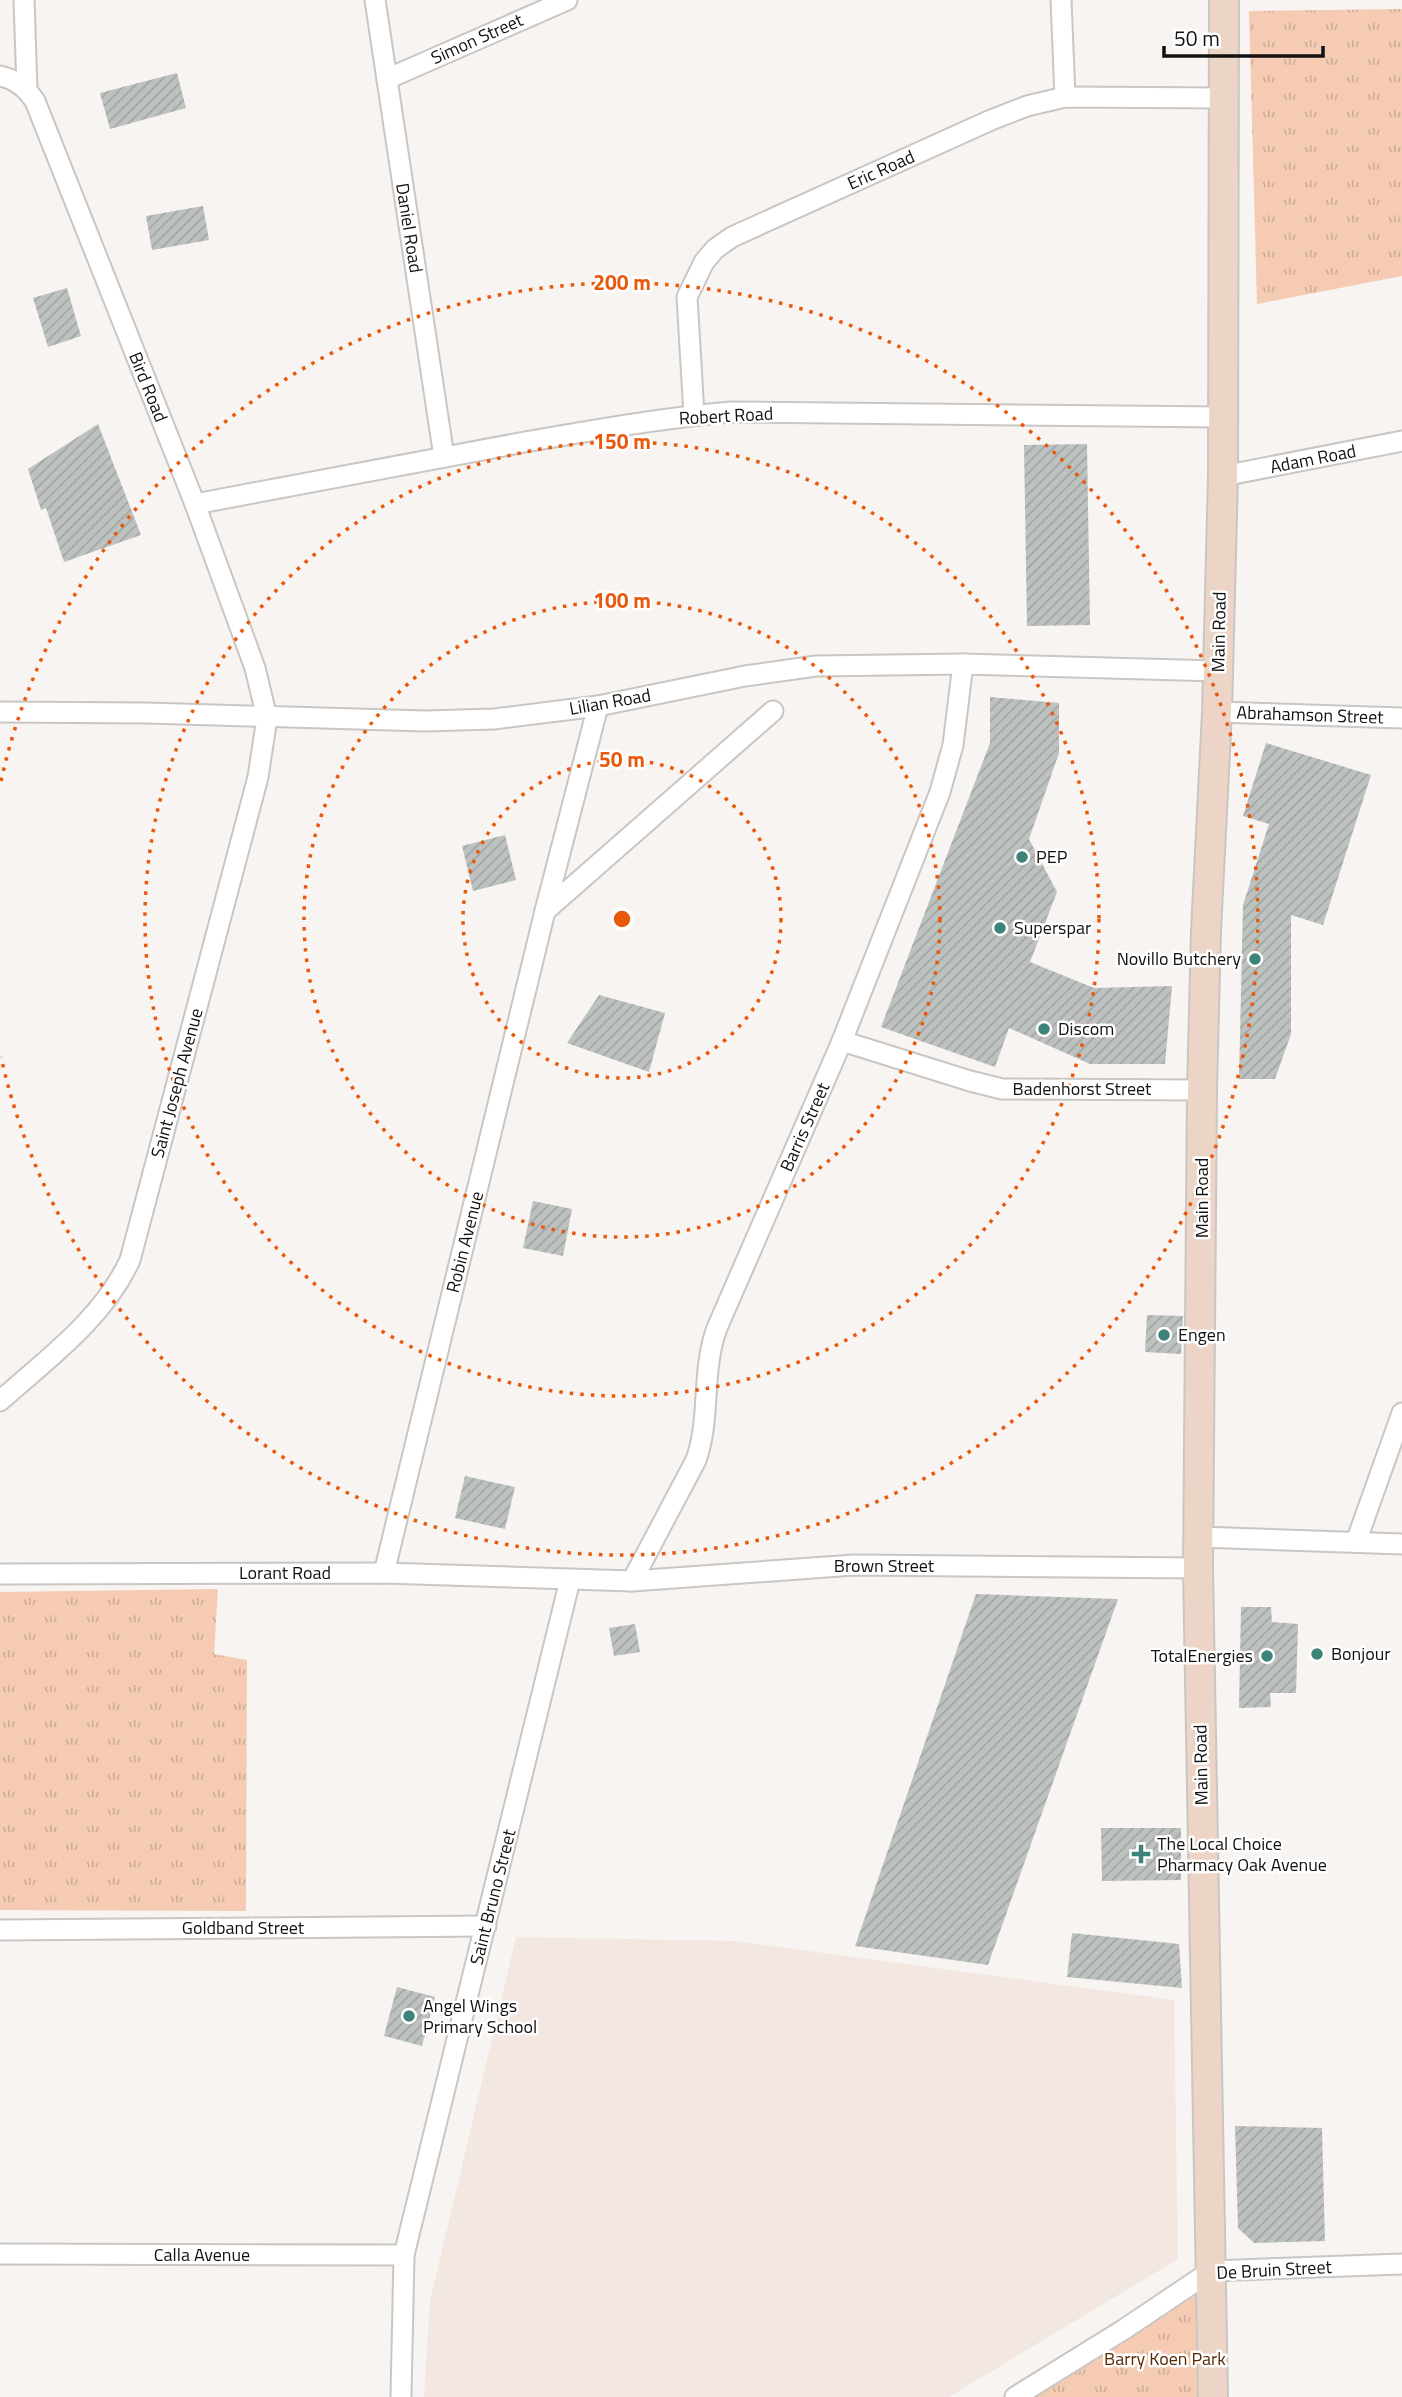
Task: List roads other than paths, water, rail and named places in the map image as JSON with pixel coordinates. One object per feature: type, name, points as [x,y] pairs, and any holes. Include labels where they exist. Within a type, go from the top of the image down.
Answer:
[{"type":"street","points":[[24,0],[27,89]]},
{"type":"street","name":"Daniel Road","points":[[375,0],[444,457]]},
{"type":"street","name":"Simon Street","points":[[387,79],[567,0]]},
{"type":"street","points":[[1061,0],[1065,97]]},
{"type":"street","name":"Main Road","points":[[1213,2397],[1198,1568],[1202,1090],[1223,476],[1224,0]]},
{"type":"street","points":[[0,76],[8,77],[27,89]]},
{"type":"street","name":"Bird Road","points":[[27,89],[35,101],[195,505],[255,668],[267,718]]},
{"type":"street","name":"Eric Road","points":[[694,415],[687,297],[704,262],[732,237],[1027,106],[1065,97],[1225,98]]},
{"type":"street","name":"Robert Road","points":[[195,505],[444,457],[694,415],[731,412],[1223,417]]},
{"type":"street","name":"Adam Road","points":[[1223,476],[1402,441]]},
{"type":"street","name":"Lilian Road","points":[[0,712],[425,721],[494,719],[598,706],[787,669],[963,664],[1218,671]]},
{"type":"street","name":"Barris Street","points":[[632,1581],[696,1461],[702,1444],[711,1343],[842,1041],[940,792],[953,745],[963,664]]},
{"type":"street","name":"Robin Avenue","points":[[384,1573],[545,911],[598,706]]},
{"type":"street","points":[[545,911],[773,711]]},
{"type":"street","name":"Abrahamson Street","points":[[1217,712],[1402,718]]},
{"type":"street","name":"Saint Joseph Avenue","points":[[0,1401],[99,1310],[120,1283],[130,1260],[258,777],[267,718]]},
{"type":"street","name":"Badenhorst Street","points":[[842,1041],[1002,1089],[1202,1090]]},
{"type":"street","points":[[1356,1542],[1402,1413]]},
{"type":"street","points":[[1199,1537],[1402,1544]]},
{"type":"street","name":"Brown Street","points":[[570,1580],[632,1581],[854,1565],[1198,1568]]},
{"type":"street","name":"Lorant Road","points":[[0,1574],[384,1573],[570,1580]]},
{"type":"street","name":"Saint Bruno Street","points":[[401,2397],[404,2256],[570,1580]]},
{"type":"street","name":"Goldband Street","points":[[0,1930],[486,1926]]},
{"type":"street","name":"Calla Avenue","points":[[0,2254],[404,2256]]},
{"type":"street","name":"De Bruin Street","points":[[1015,2397],[1211,2271],[1402,2264]]},
{"type":"place","name":"PEP","points":[[1022,857]]},
{"type":"place","name":"Superspar","points":[[1000,928]]},
{"type":"place","name":"Novillo Butchery","points":[[1255,959]]},
{"type":"place","name":"Discom","points":[[1044,1029]]},
{"type":"place","name":"Engen","points":[[1164,1335]]},
{"type":"place","name":"Bonjour","points":[[1317,1654]]},
{"type":"place","name":"TotalEnergies","points":[[1267,1656]]},
{"type":"place","name":"The Local Choice Pharmacy Oak Avenue","points":[[1141,1854]]},
{"type":"place","name":"Angel Wings Primary School","points":[[409,2016]]},
{"type":"park label","name":"Barry Koen Park","points":[[1165,2359]]}]
